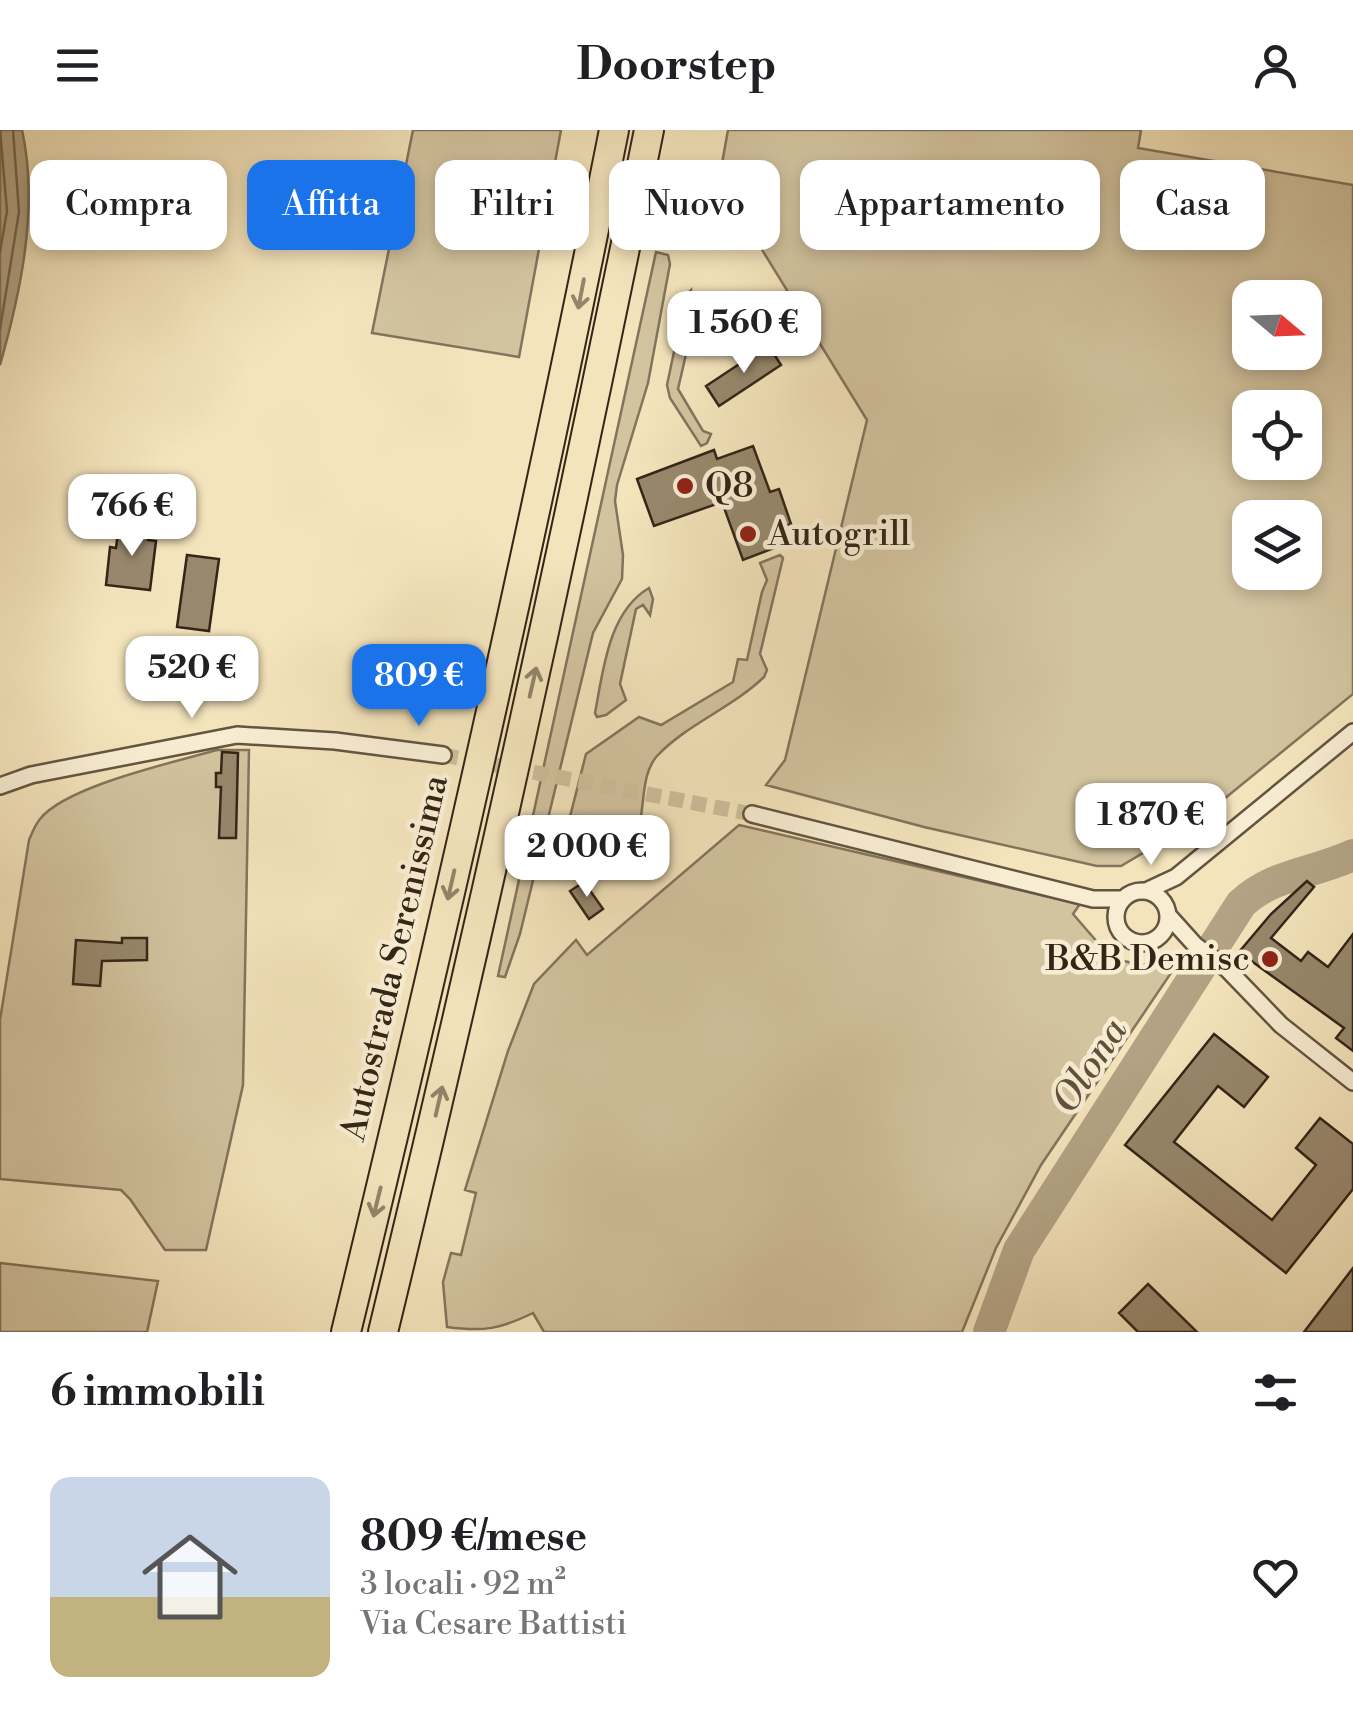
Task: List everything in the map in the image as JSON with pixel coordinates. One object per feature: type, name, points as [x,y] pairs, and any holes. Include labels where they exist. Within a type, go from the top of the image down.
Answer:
[{"type":"highway","name":"Autostrada Serenissima","points":[[346,1332],[470,800],[574,332],[614,130]]},
{"type":"highway","name":"Autostrada Serenissima","points":[[383,1332],[579,476],[649,130]]},
{"type":"street","points":[[752,814],[1093,899],[1122,899],[1176,877],[1353,732]]},
{"type":"street","points":[[1,790],[31,776],[238,735],[335,741],[442,755]]},
{"type":"street","points":[[1159,937],[1176,877]]},
{"type":"street","points":[[1146,890],[1158,896],[1195,945],[1227,970],[1282,1025],[1353,1082]]},
{"type":"street","points":[[1093,899],[1116,917],[1121,933],[1135,942],[1159,937],[1195,945]]},
{"type":"street","points":[[1116,917],[1122,899]]},
{"type":"shaded area","points":[[413,130],[561,130],[555,160],[435,160],[435,250],[539,250],[519,357],[372,333],[389,250],[415,250],[415,160],[407,160]]},
{"type":"shaded area","points":[[728,130],[1141,130],[1138,148],[1208,160],[1120,160],[1120,250],[1265,250],[1265,170],[1353,185],[1353,694],[1197,821],[1121,866],[1097,866],[924,827],[766,785],[785,760],[867,420],[762,250],[780,250],[780,160],[723,160]]},
{"type":"shaded area","points":[[656,252],[668,255],[670,264],[648,383],[617,485],[622,579],[593,633],[520,934],[505,977],[498,976]]},
{"type":"shaded area","points":[[691,290],[692,328],[678,389],[703,431],[711,434],[701,446],[670,398],[667,385],[686,295]]},
{"type":"shaded area","points":[[780,555],[783,558],[760,654],[767,670],[764,677],[657,756],[649,769],[638,831],[631,842],[619,850],[601,853],[562,848],[586,754],[639,717],[661,725],[733,682],[738,659],[747,660],[767,580],[760,563]]},
{"type":"shaded area","points":[[649,588],[653,599],[650,615],[643,605],[636,609],[620,684],[626,700],[597,717],[605,662],[616,627],[635,599]]},
{"type":"shaded area","points":[[217,750],[249,750],[243,1085],[206,1250],[165,1250],[121,1190],[0,1179],[0,1020],[29,840],[40,819],[53,807],[96,786]]},
{"type":"shaded area","points":[[739,825],[1080,904],[1073,914],[1112,959],[1173,970],[1041,1165],[996,1248],[962,1332],[544,1332],[533,1313],[492,1328],[447,1327],[443,1282],[451,1253],[461,1255],[476,1193],[465,1190],[508,1051],[534,984],[576,940],[587,955]]},
{"type":"shaded area","points":[[0,1263],[158,1281],[147,1332],[0,1332]]},
{"type":"water","points":[[0,130],[22,130],[29,188],[21,278],[0,365]]},
{"type":"building","points":[[768,345],[781,365],[719,406],[706,386]]},
{"type":"building","points":[[753,446],[770,492],[779,489],[791,524],[777,529],[782,545],[743,560],[722,502],[654,526],[637,479],[714,450],[717,459]]},
{"type":"building","points":[[119,524],[150,528],[148,540],[156,541],[150,590],[106,585],[110,547],[116,548]]},
{"type":"building","points":[[187,555],[219,559],[209,631],[177,627]]},
{"type":"building","points":[[222,752],[238,753],[236,838],[219,838],[221,787],[216,787],[216,773],[221,773]]},
{"type":"building","points":[[1307,881],[1314,887],[1271,938],[1301,961],[1308,952],[1328,967],[1353,934],[1353,1051],[1336,1038],[1344,1028],[1239,952],[1271,914]]},
{"type":"building","points":[[584,882],[603,909],[589,919],[570,891]]},
{"type":"building","points":[[122,938],[147,938],[147,960],[102,961],[100,986],[73,984],[76,940],[122,943]]},
{"type":"building","points":[[1214,1034],[1268,1077],[1244,1107],[1218,1086],[1174,1142],[1272,1220],[1316,1165],[1296,1148],[1320,1118],[1353,1144],[1353,1189],[1286,1273],[1125,1145]]},
{"type":"building","points":[[1353,1268],[1353,1332],[1304,1332]]},
{"type":"building","points":[[1148,1284],[1197,1332],[1138,1332],[1119,1313]]},
{"type":"waterway","name":"Olona","points":[[989,1332],[1019,1250],[1241,904],[1266,886],[1353,855]]},
{"type":"tunnel","points":[[443,755],[752,814]]},
{"type":"place","name":"Q8","points":[[685,486]]},
{"type":"place","name":"Autogrill","points":[[748,534]]},
{"type":"place","name":"B&B Demisc","points":[[1270,959]]}]
